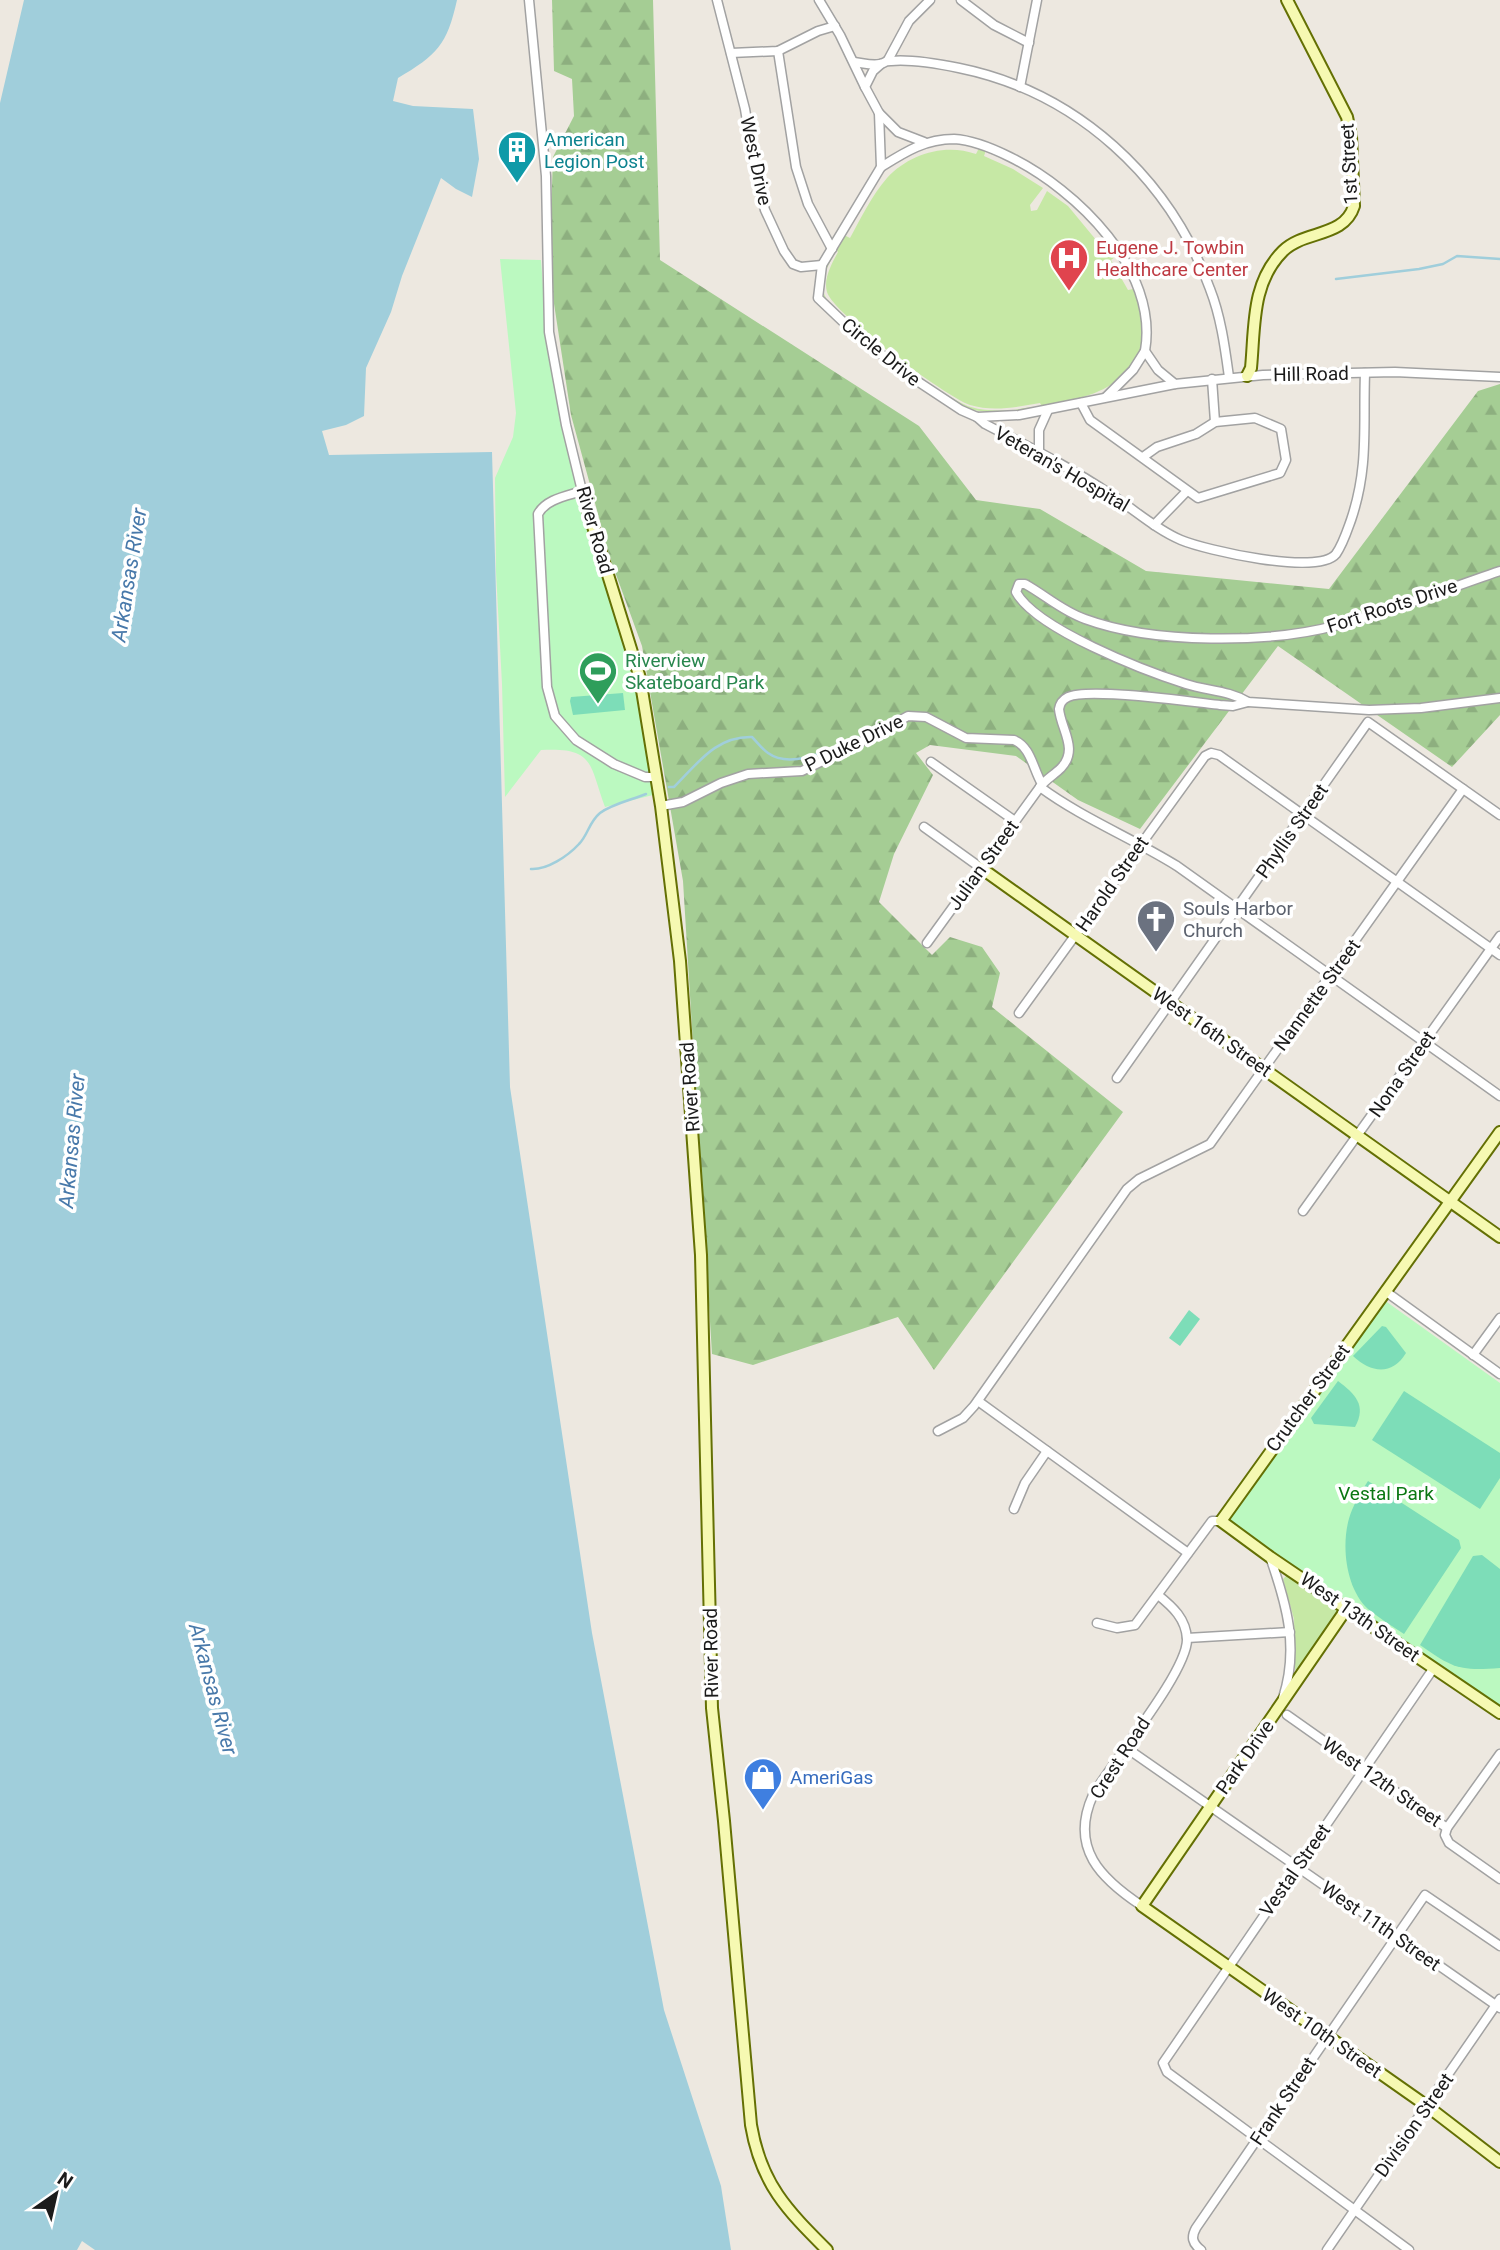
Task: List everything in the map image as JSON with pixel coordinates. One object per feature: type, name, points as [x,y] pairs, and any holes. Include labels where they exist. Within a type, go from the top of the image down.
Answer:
[{"type":"street","name":"River Road","points":[[529,0],[546,176],[549,331],[566,425],[582,491],[634,654],[648,718],[680,961],[701,1255],[712,1708],[751,2125],[756,2151],[770,2184],[791,2214],[827,2250]]},
{"type":"street","name":"West Drive","points":[[717,0],[745,109],[760,193],[776,235],[793,264],[801,267],[822,265]]},
{"type":"street","points":[[819,0],[879,113],[898,132],[924,142]]},
{"type":"street","points":[[866,87],[873,71],[884,62],[909,22],[930,0]]},
{"type":"street","points":[[961,0],[994,25],[1029,43]]},
{"type":"street","points":[[1020,87],[1037,0]]},
{"type":"street","name":"1st Street","points":[[1247,376],[1251,368],[1256,299],[1274,262],[1284,249],[1292,244],[1343,223],[1351,215],[1354,206],[1351,136],[1347,117],[1287,0]]},
{"type":"street","points":[[731,53],[778,51],[818,31],[835,26]]},
{"type":"street","points":[[778,51],[796,167],[808,204],[832,249]]},
{"type":"street","points":[[854,62],[961,68],[1020,87],[1061,106],[1097,130],[1134,163],[1162,197],[1183,229],[1211,291],[1220,323],[1229,377]]},
{"type":"street","points":[[879,113],[881,167]]},
{"type":"street","points":[[881,167],[924,142],[956,139],[999,151],[1045,177],[1084,209],[1107,236],[1135,282],[1147,317],[1145,351],[1133,370],[1106,397]]},
{"type":"street","name":"Circle Drive","points":[[881,167],[822,265],[818,298],[905,373],[961,410],[977,417]]},
{"type":"street","points":[[1145,351],[1158,370],[1175,384]]},
{"type":"street","name":"Veteran's Hospital","points":[[977,417],[1110,494],[1154,525],[1183,541],[1260,559],[1319,561],[1332,558],[1352,516],[1365,461],[1365,373]]},
{"type":"street","name":"Hill Road","points":[[1247,376],[1376,373],[1500,377]]},
{"type":"street","name":"Veteran's Hospital","points":[[977,417],[1010,416],[1175,384],[1247,376]]},
{"type":"street","points":[[1212,379],[1215,422]]},
{"type":"street","points":[[1080,402],[1090,420],[1193,496],[1204,498],[1263,480],[1280,473],[1285,467],[1281,429],[1255,418],[1215,422],[1196,434],[1157,447],[1143,457]]},
{"type":"street","points":[[1039,452],[1039,430],[1048,410]]},
{"type":"street","points":[[582,491],[549,502],[538,514],[549,697],[555,716],[576,740],[632,773],[656,777]]},
{"type":"street","points":[[1154,525],[1186,491]]},
{"type":"street","name":"Fort Roots Drive","points":[[1248,702],[1232,693],[1163,677],[1087,645],[1031,609],[1016,595],[1017,587],[1025,583],[1067,611],[1101,624],[1164,635],[1221,639],[1302,632],[1339,625],[1500,571]]},
{"type":"street","name":"Fort Roots Drive","points":[[1041,785],[1062,767],[1068,756],[1069,742],[1059,709],[1060,704],[1068,697],[1096,694],[1233,706],[1248,702],[1345,710],[1421,708],[1500,698]]},
{"type":"street","name":"P Duke Drive","points":[[661,806],[683,802],[721,783],[754,773],[802,771],[899,720],[920,715],[966,738],[1014,740],[1020,743],[1027,751],[1041,785]]},
{"type":"street","name":"Phyllis Street","points":[[1117,1078],[1368,722],[1464,789]]},
{"type":"street","name":"Harold Street","points":[[1019,1013],[1205,756],[1211,753],[1219,755],[1303,815]]},
{"type":"street","points":[[931,762],[1015,821]]},
{"type":"street","points":[[1041,785],[1079,813],[1141,844],[1237,908],[1500,1096]]},
{"type":"street","name":"Julian Street","points":[[927,943],[1041,785]]},
{"type":"street","points":[[1464,789],[1500,815]]},
{"type":"street","name":"Nannette Street","points":[[938,1431],[963,1418],[978,1401],[1128,1189],[1139,1179],[1210,1144],[1464,789]]},
{"type":"street","points":[[1303,815],[1500,955]]},
{"type":"street","name":"West 16th Street","points":[[924,827],[1500,1237]]},
{"type":"street","name":"Nona Street","points":[[1303,1211],[1500,936]]},
{"type":"street","name":"Crutcher Street","points":[[1097,1623],[1117,1628],[1135,1625],[1212,1521],[1221,1521],[1500,1132]]},
{"type":"street","points":[[1385,1292],[1500,1374]]},
{"type":"street","points":[[1473,1355],[1500,1318]]},
{"type":"street","points":[[978,1401],[1188,1553]]},
{"type":"street","points":[[1014,1509],[1025,1483],[1047,1451]]},
{"type":"street","name":"West 13th Street","points":[[1221,1521],[1500,1713]]},
{"type":"street","points":[[1270,1557],[1286,1601],[1290,1632],[1283,1711]]},
{"type":"street","points":[[1158,1595],[1176,1611],[1187,1638],[1290,1632]]},
{"type":"street","name":"Park Drive","points":[[1142,1906],[1210,1807],[1283,1711],[1347,1608]]},
{"type":"street","name":"Crest Road","points":[[1142,1906],[1109,1882],[1090,1856],[1086,1837],[1087,1816],[1091,1801],[1174,1675],[1187,1638]]},
{"type":"street","name":"Vestal Street","points":[[1258,2137],[1167,2072],[1164,2067],[1166,2058],[1433,1669]]},
{"type":"street","name":"West 12th Street","points":[[1283,1711],[1447,1828],[1445,1835],[1449,1843],[1500,1879]]},
{"type":"street","name":"West 11th Street","points":[[1125,1747],[1396,1937],[1498,2004]]},
{"type":"street","points":[[1447,1828],[1500,1754]]},
{"type":"street","name":"Frank Street","points":[[1201,2250],[1193,2241],[1196,2228],[1425,1895],[1500,1946]]},
{"type":"street","name":"West 10th Street","points":[[1142,1906],[1427,2106],[1500,2162]]},
{"type":"street","name":"Division Street","points":[[1327,2250],[1498,2004]]},
{"type":"street","points":[[1258,2137],[1409,2250]]},
{"type":"green space","points":[[552,0],[653,0],[660,260],[919,426],[976,500],[1040,509],[1146,571],[1329,589],[1478,391],[1500,384],[1500,715],[1452,767],[1278,646],[1140,829],[1078,800],[1016,756],[930,745],[916,753],[933,775],[894,854],[879,902],[932,955],[950,937],[982,947],[1000,973],[992,1007],[1123,1112],[934,1370],[898,1317],[753,1365],[712,1354],[683,881],[642,646],[610,558],[571,415],[549,271],[553,157],[574,116],[572,79],[554,71]]},
{"type":"green space","points":[[979,148],[986,150],[984,156],[1013,169],[1043,188],[1030,205],[1031,211],[1037,210],[1047,191],[1068,206],[1106,252],[1110,250],[1115,257],[1111,260],[1128,290],[1133,289],[1143,313],[1142,342],[1137,358],[1128,371],[1103,389],[1042,407],[1040,403],[996,408],[970,405],[892,354],[849,318],[827,292],[827,277],[838,252],[835,249],[844,235],[850,238],[887,178],[906,163],[928,153],[952,150],[976,154]]},
{"type":"green space","points":[[833,252],[835,253],[825,274],[823,286],[826,298],[834,308],[826,301],[822,288],[825,270]]},
{"type":"green space","points":[[500,259],[541,260],[547,331],[565,438],[582,508],[629,648],[640,696],[653,795],[605,807],[587,761],[581,755],[559,750],[541,750],[505,797],[495,478],[513,437],[516,413]]},
{"type":"green space","points":[[834,308],[888,354],[850,323]]},
{"type":"green space","points":[[888,354],[939,390],[971,407],[997,411],[1038,408],[996,413],[972,410],[959,405],[900,364]]},
{"type":"green space","name":"Riverview Skateboard Park","points":[[623,693],[625,710],[573,715],[571,697]]},
{"type":"green space","name":"Vestal Park","points":[[1384,1300],[1500,1383],[1500,1706],[1487,1700],[1229,1521],[1230,1515]]},
{"type":"green space","points":[[1189,1310],[1200,1319],[1180,1346],[1169,1338]]},
{"type":"green space","points":[[1382,1326],[1386,1327],[1406,1353],[1394,1366],[1381,1370],[1367,1366],[1353,1356]]},
{"type":"green space","points":[[1338,1381],[1354,1395],[1359,1406],[1360,1412],[1355,1427],[1314,1424],[1311,1418]]},
{"type":"green space","points":[[1404,1391],[1500,1453],[1500,1478],[1480,1509],[1372,1440]]},
{"type":"green space","points":[[1368,1481],[1459,1540],[1461,1548],[1404,1634],[1368,1609],[1360,1600],[1349,1575],[1345,1548],[1348,1521]]},
{"type":"green space","points":[[1482,1555],[1500,1569],[1500,1668],[1474,1669],[1457,1666],[1420,1645],[1473,1556]]},
{"type":"green space","points":[[1288,1574],[1336,1606],[1337,1611],[1299,1669],[1295,1670],[1294,1619],[1283,1579]]},
{"type":"water","name":"Arkansas River","points":[[24,0],[457,0],[444,38],[431,55],[398,78],[393,101],[413,106],[473,109],[479,159],[472,197],[441,178],[402,276],[391,312],[366,368],[364,416],[346,425],[322,431],[329,455],[492,452],[510,1087],[592,1633],[664,2010],[721,2186],[731,2250],[95,2250],[82,2241],[77,2250],[0,2250],[0,103]]},
{"type":"waterway","points":[[1336,279],[1419,269],[1443,264],[1457,256],[1500,259]]},
{"type":"waterway","points":[[669,787],[674,787],[708,753],[739,738],[752,737],[768,753],[789,760],[813,756],[858,737]]},
{"type":"waterway","points":[[531,869],[550,865],[569,853],[582,840],[596,817],[605,810],[646,794]]},
{"type":"place","name":"American Legion Post","points":[[517,184]]},
{"type":"place","name":"Eugene J. Towbin Healthcare Center","points":[[1069,292]]},
{"type":"place","name":"Riverview Skateboard Park","points":[[598,705]]},
{"type":"place","name":"Souls Harbor Church","points":[[1156,953]]},
{"type":"place","name":"AmeriGas","points":[[763,1811]]}]
